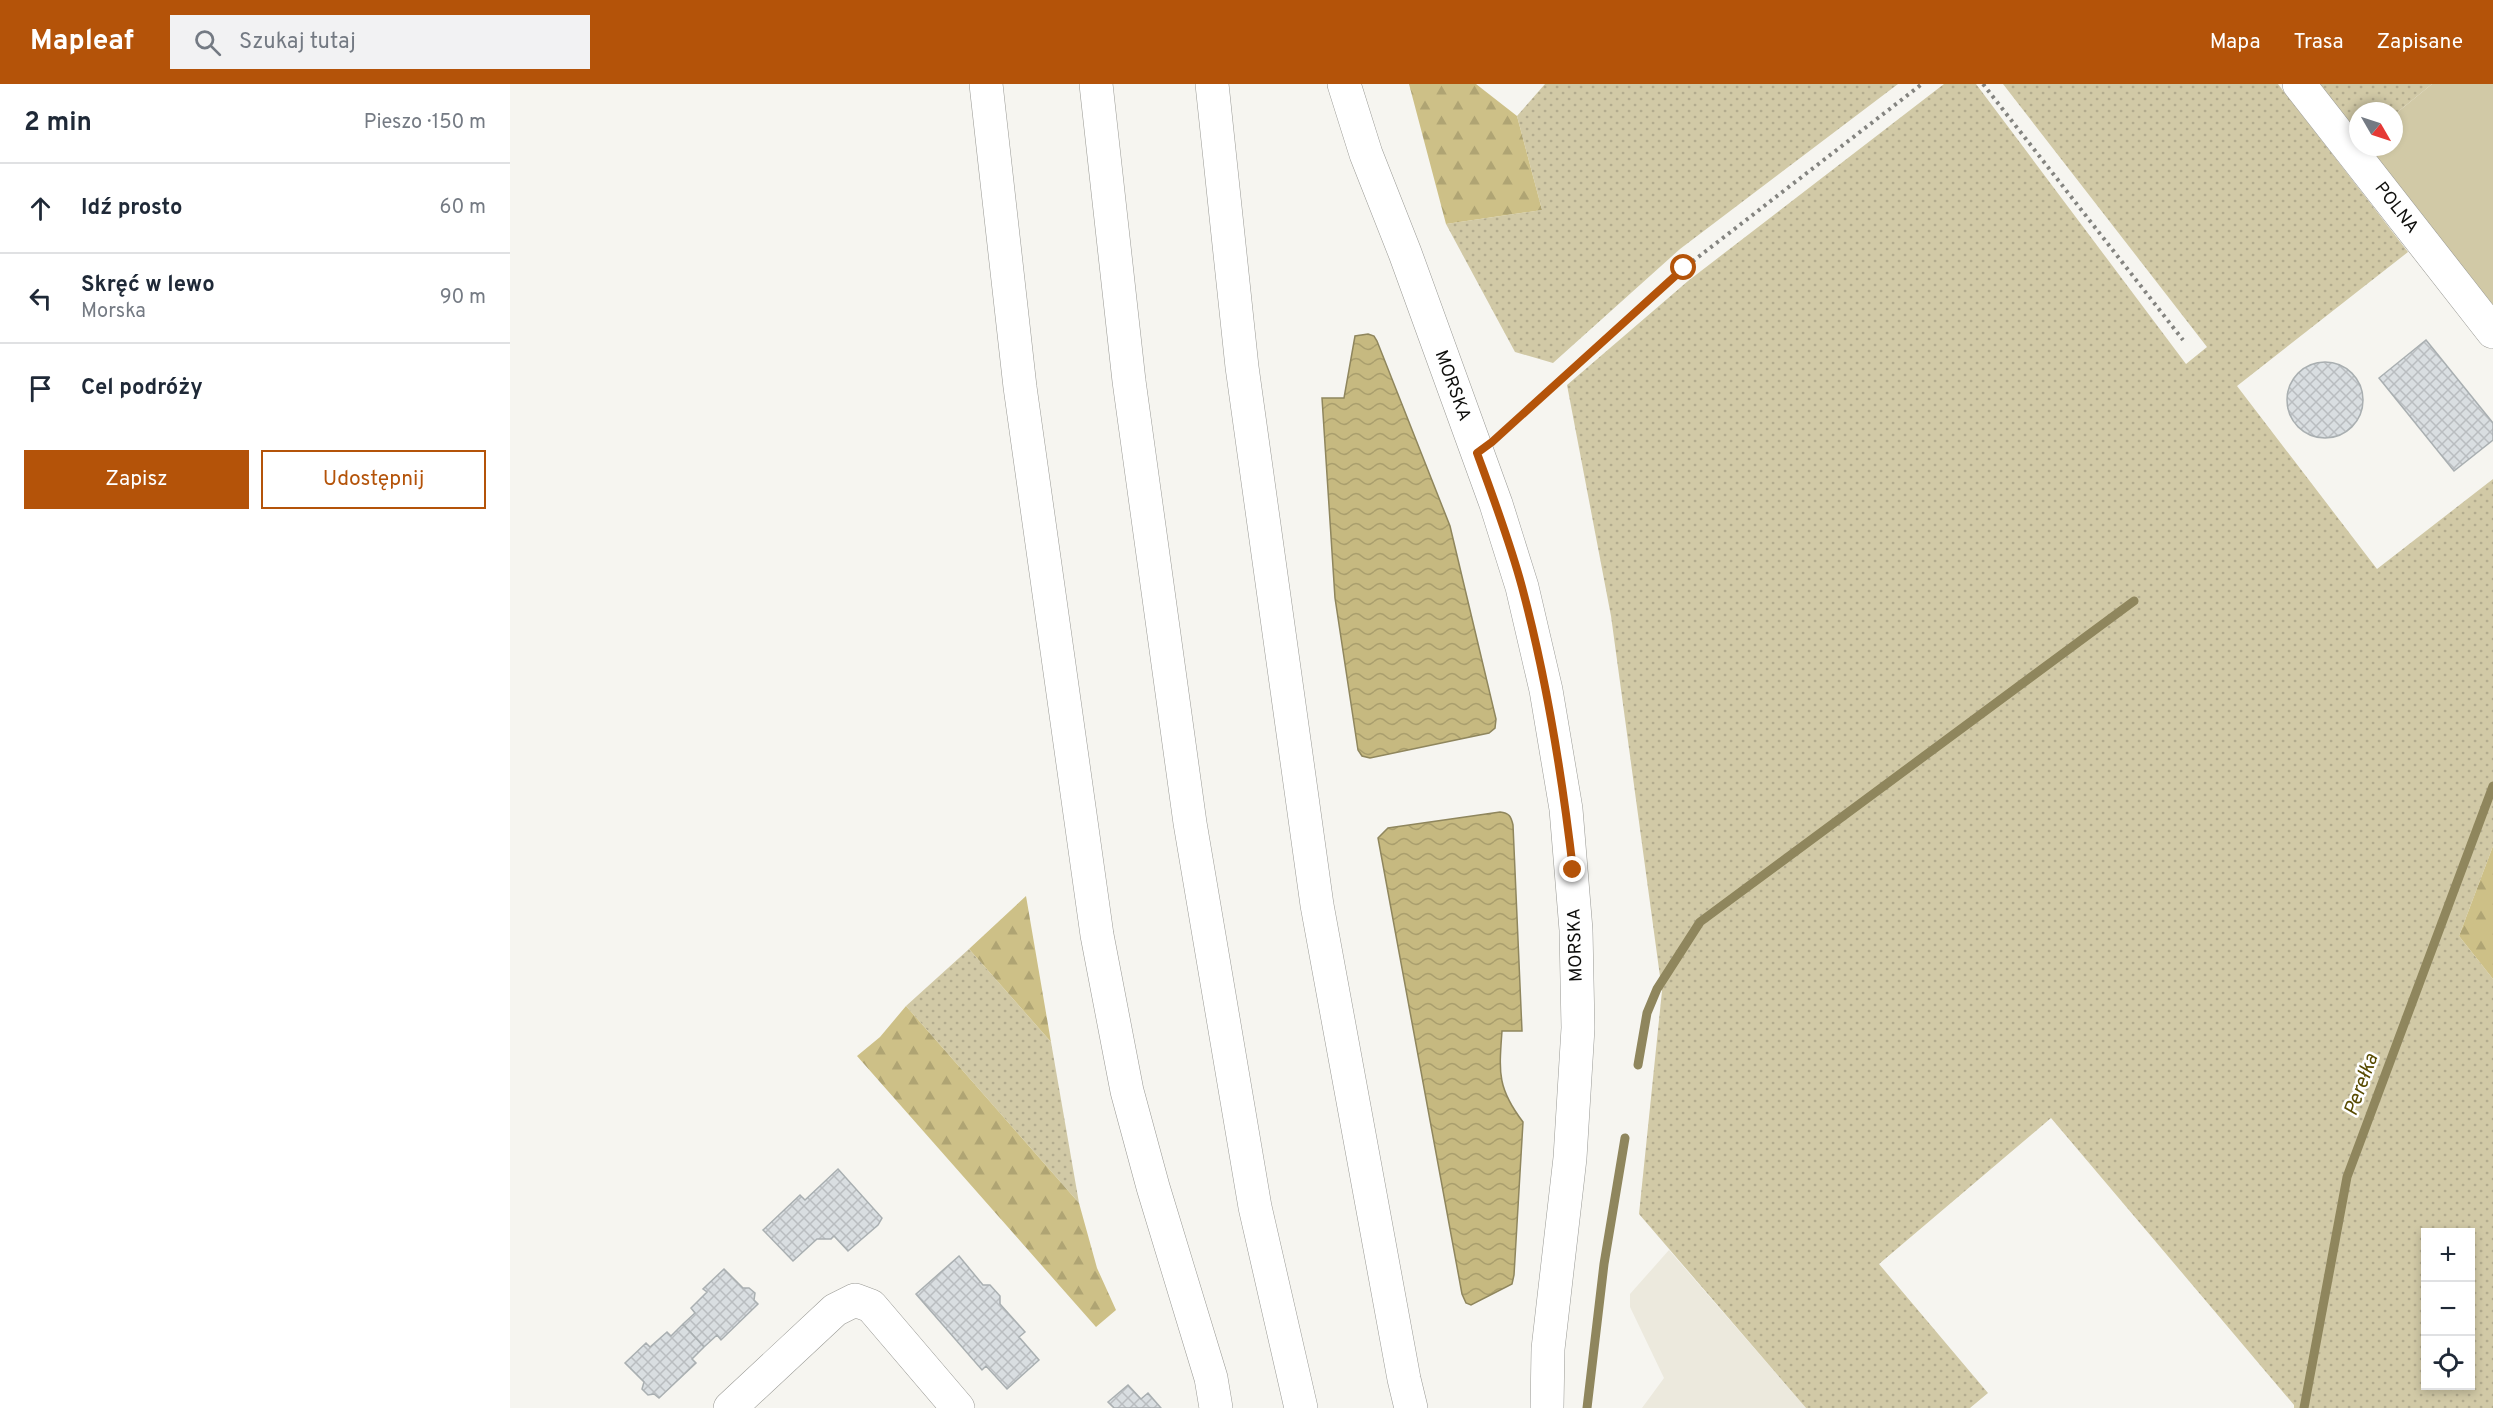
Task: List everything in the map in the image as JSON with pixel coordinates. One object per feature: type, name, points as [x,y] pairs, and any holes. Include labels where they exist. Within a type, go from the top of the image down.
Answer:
[{"type":"main road","points":[[986,84],[1020,387],[1097,935],[1127,1091],[1152,1187],[1210,1378],[1216,1408]]},
{"type":"main road","points":[[1096,84],[1129,381],[1190,823],[1255,1207],[1301,1408]]},
{"type":"main road","points":[[1212,84],[1242,367],[1317,905],[1411,1408]]},
{"type":"main road","name":"MORSKA","points":[[1344,84],[1366,154],[1405,253],[1477,453],[1522,587],[1546,690],[1566,809],[1573,870],[1578,1028],[1570,1158],[1548,1349],[1547,1408]]},
{"type":"main road","name":"POLNA","points":[[2299,84],[2493,332]]},
{"type":"main road","points":[[730,1408],[835,1310],[855,1300],[871,1306],[958,1408]]},
{"type":"path","points":[[1477,453],[1684,268],[1922,84]]},
{"type":"path","points":[[1983,84],[2183,340]]},
{"type":"shaded area","points":[[1545,84],[1898,84],[1680,249],[1553,363],[1515,352],[1446,224],[1542,210],[1517,116]]},
{"type":"shaded area","points":[[1944,84],[1976,84],[2186,364],[2207,347],[2003,84],[2278,84],[2408,252],[2237,386],[2377,569],[2493,479],[2493,846],[2459,936],[2493,979],[2493,1408],[2294,1408],[2294,1405],[2051,1118],[1879,1264],[1988,1393],[1970,1408],[1806,1408],[1639,1214],[1662,991],[1611,616],[1567,385],[1688,281]]},
{"type":"shaded area","points":[[2312,84],[2432,84],[2403,108],[2403,102],[2349,102],[2349,131]]},
{"type":"shaded area","points":[[2432,84],[2493,84],[2493,314],[2369,156],[2403,156],[2403,108]]},
{"type":"shaded area","points":[[969,949],[1051,1042],[1079,1203],[906,1006]]},
{"type":"shaded area","points":[[1669,1250],[1806,1408],[1642,1408],[1664,1378],[1630,1307],[1630,1294]]},
{"type":"green space","points":[[1409,84],[1476,84],[1517,116],[1542,210],[1446,224]]},
{"type":"green space","points":[[2493,846],[2493,979],[2459,936]]},
{"type":"green space","points":[[1026,896],[1051,1042],[969,949]]},
{"type":"green space","points":[[906,1006],[1079,1203],[1097,1268],[1116,1310],[1096,1327],[857,1056],[880,1037]]},
{"type":"water","points":[[1368,334],[1374,336],[1377,341],[1450,526],[1496,719],[1495,728],[1489,733],[1370,758],[1362,756],[1358,750],[1335,598],[1322,398],[1344,398],[1355,336]]},
{"type":"water","points":[[1500,812],[1509,816],[1513,825],[1522,1031],[1502,1031],[1500,1058],[1504,1089],[1523,1122],[1514,1275],[1512,1284],[1471,1305],[1466,1303],[1462,1294],[1378,838],[1388,828]]},
{"type":"building","points":[[2426,340],[2493,423],[2493,440],[2454,471],[2379,378]]},
{"type":"building","points":[[2325,362],[2340,365],[2352,373],[2360,385],[2363,400],[2360,415],[2352,427],[2340,435],[2325,438],[2310,435],[2298,427],[2290,415],[2287,400],[2290,385],[2298,373],[2310,365]]},
{"type":"building","points":[[838,1169],[882,1218],[878,1225],[848,1251],[834,1236],[831,1239],[817,1239],[793,1261],[763,1230],[800,1195],[805,1200]]},
{"type":"building","points":[[959,1256],[983,1285],[990,1285],[1000,1296],[1000,1304],[1025,1332],[1019,1337],[1039,1360],[1007,1389],[986,1366],[982,1370],[916,1294]]},
{"type":"building","points":[[724,1269],[743,1288],[749,1288],[755,1293],[754,1300],[758,1304],[721,1340],[717,1335],[704,1347],[683,1324],[695,1313],[691,1308],[707,1292],[703,1289]]},
{"type":"building","points":[[683,1324],[704,1347],[692,1359],[696,1363],[659,1398],[654,1394],[648,1395],[642,1389],[644,1382],[625,1363],[646,1343],[650,1347],[667,1332],[671,1336]]},
{"type":"building","points":[[1128,1385],[1141,1399],[1148,1393],[1161,1408],[1114,1408],[1108,1402]]},
{"type":"waterway","points":[[1638,1065],[1647,1013],[1657,989],[1700,922],[2134,601]]},
{"type":"waterway","name":"Perełka","points":[[2304,1408],[2347,1177],[2493,786]]},
{"type":"waterway","points":[[1587,1408],[1604,1264],[1625,1138]]},
{"type":"route","points":[[1573,870],[1566,809],[1546,690],[1522,587],[1477,453],[1684,268]]}]
